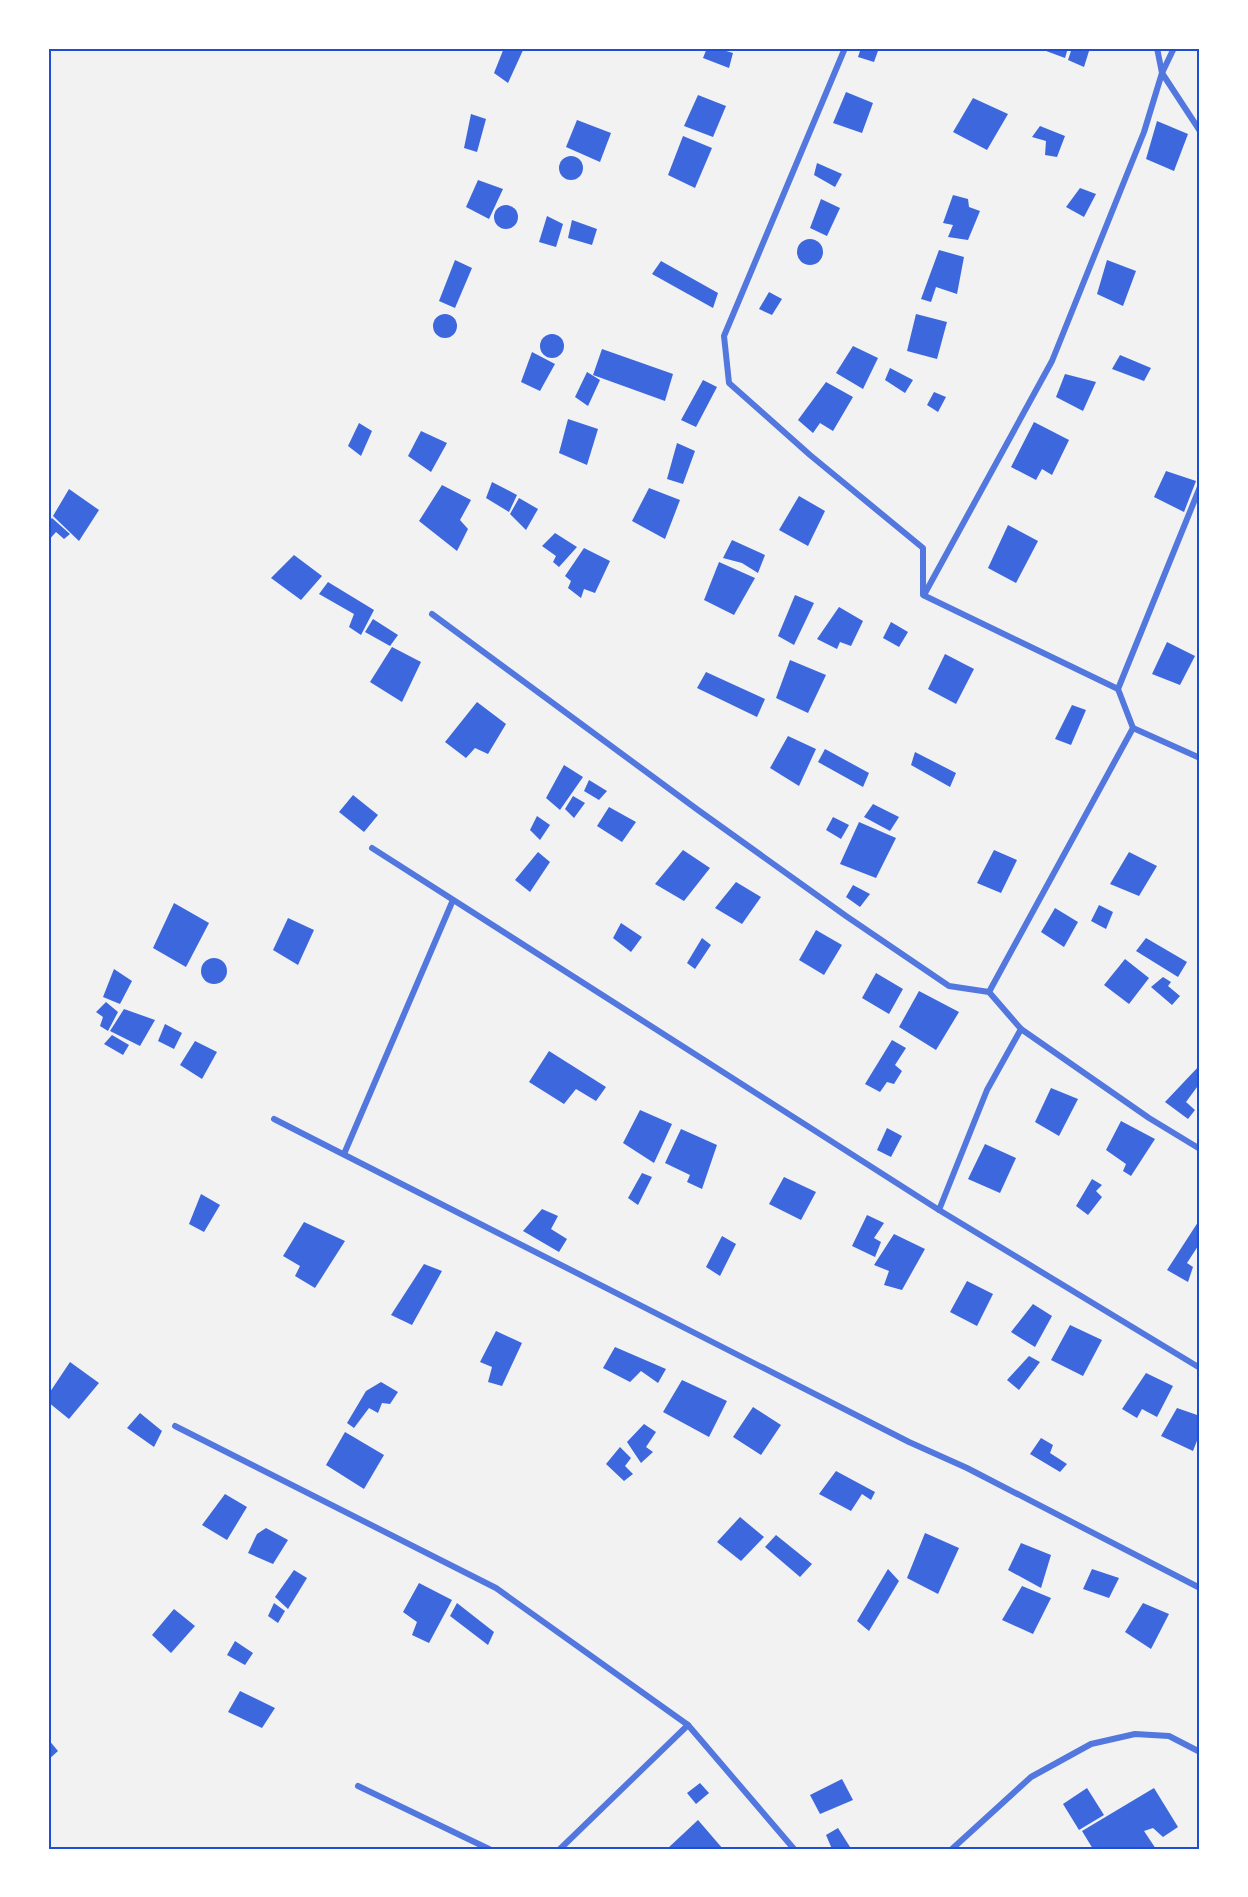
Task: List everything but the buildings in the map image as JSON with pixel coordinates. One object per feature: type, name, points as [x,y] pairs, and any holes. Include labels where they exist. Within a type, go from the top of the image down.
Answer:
[{"type":"street","points":[[845,48],[724,336],[729,383],[810,455],[923,548],[924,595]]},
{"type":"street","points":[[1157,48],[1162,74],[1200,131]]},
{"type":"street","points":[[924,595],[1052,361],[1144,132],[1162,74],[1174,48]]},
{"type":"street","points":[[1118,690],[1200,487]]},
{"type":"street","points":[[924,595],[1118,690],[1133,728],[1200,758]]},
{"type":"street","points":[[432,614],[846,916],[950,986],[989,992],[1021,1029],[1149,1118],[1200,1149]]},
{"type":"street","points":[[989,992],[1133,728]]},
{"type":"street","points":[[372,848],[939,1210],[1200,1368]]},
{"type":"street","points":[[344,1154],[453,900]]},
{"type":"street","points":[[939,1210],[987,1090],[1021,1029]]},
{"type":"street","points":[[274,1119],[1200,1588]]},
{"type":"street","points":[[175,1426],[496,1588],[688,1725],[794,1849]]},
{"type":"street","points":[[560,1849],[688,1725]]},
{"type":"street","points":[[952,1849],[1030,1777],[1091,1744],[1135,1734],[1169,1736],[1200,1752]]},
{"type":"street","points":[[358,1786],[489,1849]]}]
